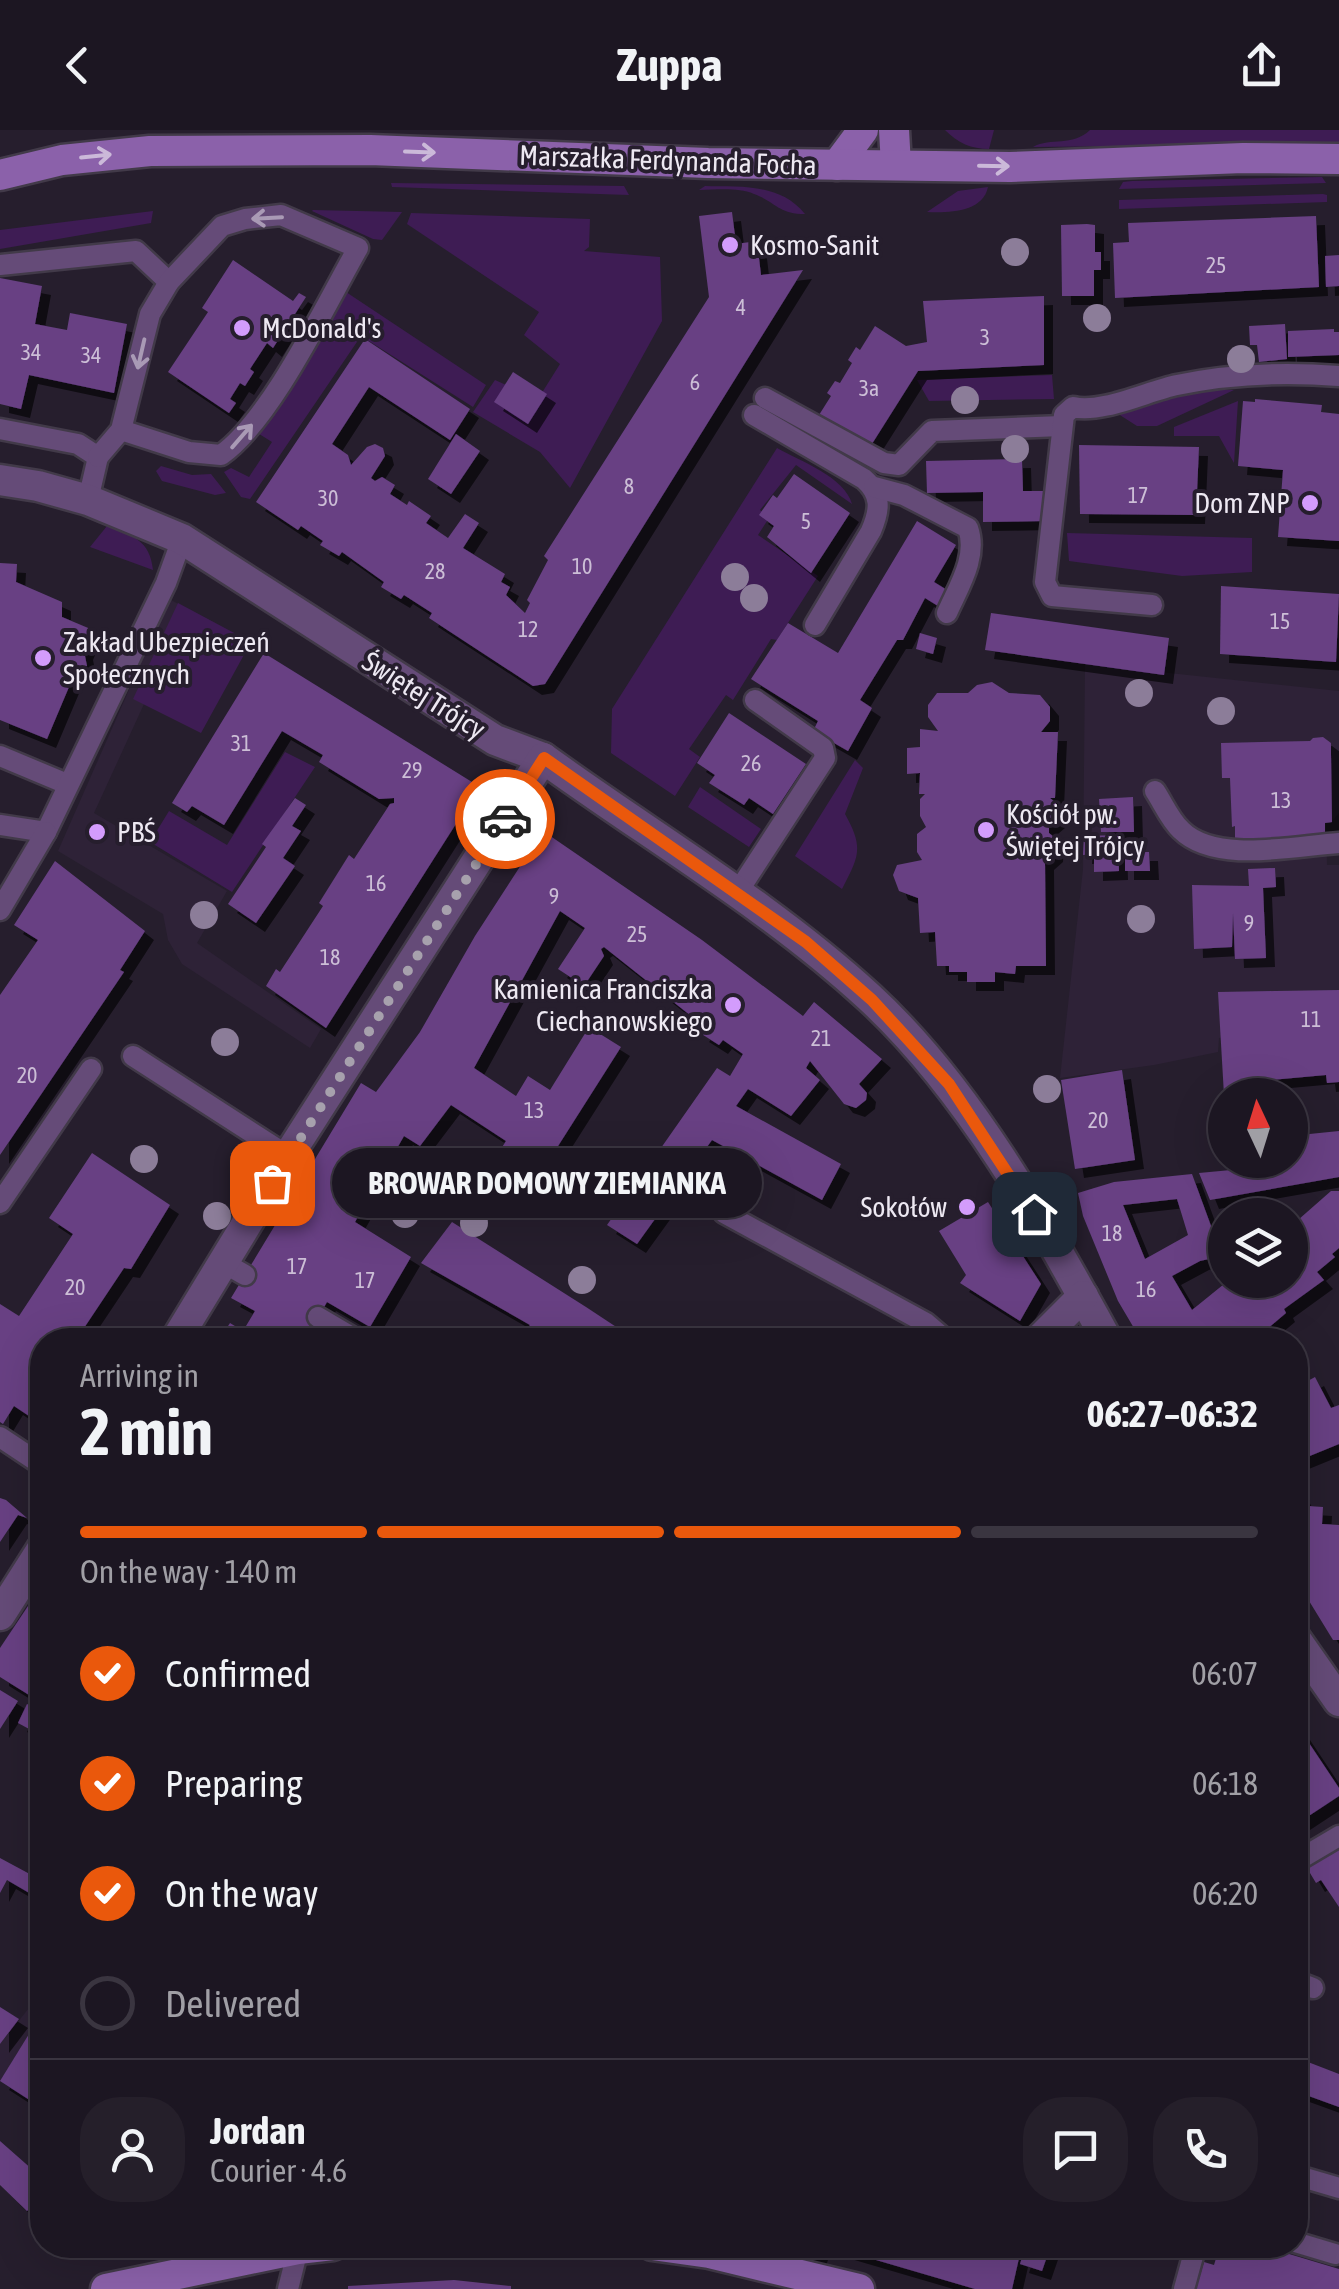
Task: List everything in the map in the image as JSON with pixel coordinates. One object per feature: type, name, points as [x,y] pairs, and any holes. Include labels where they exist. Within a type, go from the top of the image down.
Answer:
[{"type":"street","points":[[838,165],[841,130]]},
{"type":"street","points":[[838,165],[863,130]]},
{"type":"street","points":[[894,130],[896,165]]},
{"type":"street","name":"Marszałka Ferdynanda Focha","points":[[0,174],[62,160],[150,151],[370,150],[1010,167],[1243,158],[1339,159]]},
{"type":"street","name":"Świętej Trójcy","points":[[0,480],[88,500],[182,539],[495,740],[544,758],[806,942],[872,1000],[949,1084],[1018,1188],[1100,1328]]},
{"type":"street","points":[[186,1328],[234,1269],[288,1156],[544,758]]},
{"type":"street","points":[[1051,1328],[1083,1296]]},
{"type":"street","points":[[0,1615],[30,1569]]},
{"type":"street","points":[[1308,1657],[1339,1701]]},
{"type":"street","points":[[106,2289],[255,2258]]},
{"type":"street","points":[[730,2258],[859,2289]]},
{"type":"lane","points":[[88,500],[98,456],[121,430],[150,314],[169,282],[222,226],[281,215],[358,248],[295,358],[240,441],[221,455],[189,452],[121,430]]},
{"type":"lane","points":[[0,266],[136,251],[169,282]]},
{"type":"lane","points":[[1152,606],[1052,596],[1045,582],[1064,415],[1073,407],[1095,408],[1180,384],[1282,374],[1339,376]]},
{"type":"lane","points":[[947,613],[972,555],[968,528],[904,495],[874,487],[760,406],[884,463],[899,465],[932,431],[1062,426]]},
{"type":"lane","points":[[0,429],[78,444],[98,456]]},
{"type":"lane","points":[[815,626],[878,514],[874,487]]},
{"type":"lane","points":[[0,910],[46,832],[166,583],[182,539]]},
{"type":"lane","points":[[737,893],[825,758],[823,748],[755,700]]},
{"type":"lane","points":[[0,756],[67,784]]},
{"type":"lane","points":[[1155,791],[1180,830],[1204,847],[1224,850],[1339,843]]},
{"type":"lane","points":[[0,826],[46,832]]},
{"type":"lane","points":[[133,1056],[288,1156]]},
{"type":"lane","points":[[0,1203],[91,1069]]},
{"type":"lane","points":[[724,1213],[932,1328]]},
{"type":"lane","points":[[318,1317],[337,1328]]},
{"type":"lane","points":[[0,1437],[30,1457]]},
{"type":"lane","points":[[1308,1854],[1339,1836]]},
{"type":"lane","points":[[1308,2179],[1339,2188]]},
{"type":"lane","points":[[1308,2246],[1336,2254]]},
{"type":"lane","points":[[288,2289],[296,2258]]},
{"type":"lane","points":[[1184,2289],[1192,2258]]},
{"type":"shaded area","points":[[945,130],[994,130],[989,149],[965,144]]},
{"type":"shaded area","points":[[1090,130],[1339,130],[1339,144],[1033,147],[1076,138]]},
{"type":"shaded area","points":[[1322,177],[1326,183],[1119,189],[1123,182],[1132,181]]},
{"type":"shaded area","points":[[391,183],[624,186],[629,195],[392,187]]},
{"type":"shaded area","points":[[705,186],[772,192],[805,214],[783,210],[747,192],[699,190]]},
{"type":"shaded area","points":[[988,187],[972,206],[927,212],[958,191]]},
{"type":"shaded area","points":[[1327,195],[1327,202],[1119,209],[1119,200]]},
{"type":"shaded area","points":[[313,210],[402,212],[382,240]]},
{"type":"shaded area","points":[[153,211],[151,223],[0,249],[0,230]]},
{"type":"shaded area","points":[[411,213],[590,219],[589,247],[584,251],[660,257],[662,321],[570,488],[540,452],[473,412],[495,380],[538,399],[560,364],[524,335],[539,312],[407,224]]},
{"type":"shaded area","points":[[346,292],[486,385],[473,407],[361,336],[250,499],[241,497],[224,472],[231,468],[249,477],[272,442],[253,430]]},
{"type":"shaded area","points":[[1052,375],[1054,399],[929,401],[917,380]]},
{"type":"shaded area","points":[[1234,390],[1157,426],[1137,426],[1112,410],[1162,395]]},
{"type":"shaded area","points":[[1238,401],[1234,463],[1219,436],[1174,436],[1174,427]]},
{"type":"shaded area","points":[[777,448],[831,478],[848,494],[852,504],[796,465],[760,510],[769,518],[758,535],[818,576],[777,640],[771,639],[733,700],[726,695],[689,749],[700,757],[675,796],[611,753],[612,709]]},
{"type":"shaded area","points":[[161,466],[192,475],[211,474],[226,493],[215,495],[162,481],[156,471]]},
{"type":"shaded area","points":[[107,526],[132,536],[144,546],[153,570],[90,547]]},
{"type":"shaded area","points":[[1067,533],[1252,538],[1252,572],[1182,576],[1069,561]]},
{"type":"shaded area","name":"PBŚ","points":[[169,599],[215,623],[178,630],[94,813],[227,891],[197,943],[321,1029],[310,1048],[182,964],[168,940],[163,914],[58,851]]},
{"type":"shaded area","points":[[178,603],[251,642],[201,733],[133,699]]},
{"type":"shaded area","points":[[1085,664],[1339,691],[1339,813],[1326,821],[1327,865],[1339,865],[1339,1033],[1219,1038],[1218,1052],[1060,1078],[1083,869]]},
{"type":"shaded area","points":[[285,752],[315,767],[232,892],[150,842],[169,811],[227,845]]},
{"type":"shaded area","points":[[855,760],[863,768],[845,814],[855,835],[857,852],[842,889],[795,856]]},
{"type":"shaded area","points":[[700,787],[761,829],[749,847],[688,807]]},
{"type":"shaded area","points":[[30,2007],[30,2100],[0,2081],[0,2044]]},
{"type":"building","points":[[732,212],[736,244],[757,241],[761,275],[803,270],[545,684],[533,686],[429,618],[432,613],[404,595],[401,599],[381,587],[384,582],[342,552],[339,556],[320,545],[323,541],[301,526],[298,530],[256,502],[365,339],[470,409],[450,440],[369,387],[332,444],[348,455],[351,465],[367,447],[375,444],[383,448],[385,456],[371,478],[375,481],[382,477],[395,485],[390,494],[431,516],[426,523],[448,538],[465,514],[479,523],[463,548],[505,574],[501,582],[510,587],[506,595],[525,613],[530,603],[527,600],[548,560],[544,556],[709,297],[699,216]]},
{"type":"building","points":[[1316,216],[1319,287],[1115,298],[1113,243],[1129,242],[1128,223]]},
{"type":"building","points":[[1061,225],[1095,225],[1095,252],[1101,252],[1101,270],[1094,270],[1094,296],[1062,296]]},
{"type":"building","points":[[1339,255],[1339,286],[1326,287],[1325,256]]},
{"type":"building","name":"McDonald's","points":[[233,260],[293,301],[299,293],[306,297],[273,348],[267,343],[250,369],[254,372],[245,386],[240,383],[230,399],[236,403],[229,413],[168,372],[208,312],[202,308]]},
{"type":"building","points":[[0,278],[42,286],[35,324],[67,330],[70,313],[127,324],[114,393],[29,375],[21,409],[0,404]]},
{"type":"building","points":[[1044,296],[1044,365],[918,371],[870,447],[819,415],[831,396],[827,393],[835,381],[840,383],[852,363],[848,360],[856,347],[860,350],[875,326],[906,346],[927,342],[923,301]]},
{"type":"building","points":[[1285,324],[1287,359],[1259,362],[1257,345],[1250,345],[1249,326]]},
{"type":"building","points":[[1288,331],[1339,332],[1339,355],[1288,357]]},
{"type":"building","points":[[513,372],[547,394],[528,424],[494,402]]},
{"type":"building","name":"Dom ZNP","points":[[1243,401],[1322,405],[1321,412],[1339,414],[1339,541],[1278,537],[1283,470],[1238,466]]},
{"type":"building","points":[[456,434],[480,451],[451,494],[428,479]]},
{"type":"building","points":[[1079,445],[1199,447],[1196,515],[1080,514]]},
{"type":"building","points":[[1022,459],[1023,491],[1044,491],[1045,521],[983,522],[983,492],[927,493],[926,461]]},
{"type":"building","points":[[794,474],[850,513],[811,573],[767,537],[774,526],[759,515]]},
{"type":"building","points":[[917,521],[956,545],[934,582],[947,590],[938,606],[925,598],[903,640],[897,640],[860,700],[872,708],[848,751],[813,731],[818,721],[751,679],[788,623],[838,653]]},
{"type":"building","name":"Zakład Ubezpieczeń Społecznych","points":[[0,563],[17,564],[16,582],[62,602],[62,617],[93,630],[84,651],[87,666],[77,668],[47,739],[0,720]]},
{"type":"building","points":[[1221,586],[1339,594],[1336,662],[1220,654]]},
{"type":"building","points":[[991,613],[1169,638],[1164,675],[985,650]]},
{"type":"building","points":[[920,633],[937,638],[933,654],[916,649]]},
{"type":"building","points":[[264,653],[476,788],[326,1028],[266,986],[276,969],[280,972],[323,906],[319,903],[349,855],[354,859],[394,798],[379,799],[319,762],[323,755],[282,731],[224,825],[192,806],[187,812],[172,803]]},
{"type":"building","name":"Kościół pw. Świętej Trójcy","points":[[992,682],[1009,693],[1040,695],[1050,707],[1050,721],[1041,732],[1058,732],[1055,798],[1050,798],[1056,803],[1056,819],[1049,825],[1049,833],[1055,838],[1054,853],[1045,861],[1046,966],[1016,966],[1015,974],[995,972],[995,982],[967,982],[967,972],[949,972],[949,966],[937,966],[935,932],[920,933],[918,898],[899,891],[893,875],[897,865],[922,860],[917,852],[917,834],[926,827],[920,816],[920,799],[925,794],[919,794],[920,773],[907,774],[907,748],[920,747],[920,729],[938,731],[928,717],[928,705],[937,693],[968,693],[977,685]]},
{"type":"building","points":[[729,713],[806,764],[773,814],[749,798],[744,805],[709,783],[715,775],[697,763]]},
{"type":"building","points":[[1323,737],[1331,743],[1332,822],[1325,823],[1325,837],[1235,839],[1230,778],[1222,778],[1221,743],[1310,741]]},
{"type":"building","points":[[1133,797],[1134,832],[1101,832],[1099,799]]},
{"type":"building","points":[[295,798],[306,805],[292,826],[301,831],[283,858],[295,866],[256,923],[228,904],[266,847],[262,844]]},
{"type":"building","points":[[543,831],[702,940],[803,1016],[814,1002],[882,1059],[859,1084],[867,1093],[866,1100],[856,1108],[844,1104],[810,1061],[806,1068],[820,1080],[791,1116],[748,1089],[736,1106],[841,1164],[822,1200],[712,1140],[637,1244],[607,1225],[717,1068],[730,1076],[743,1054],[723,1040],[719,1045],[700,1033],[705,1027],[604,947],[604,956],[584,986],[558,969],[585,928],[560,911],[474,1068],[516,1096],[528,1076],[550,1090],[589,1027],[621,1047],[518,1209],[479,1183],[506,1141],[451,1105],[420,1146],[404,1136],[355,1222],[411,1257],[370,1327],[327,1302],[312,1328],[245,1328],[255,1311],[231,1298],[361,1083],[376,1092],[420,1032],[475,936]]},
{"type":"building","points":[[1118,835],[1119,871],[1094,872],[1094,854],[1083,855],[1084,836]]},
{"type":"building","points":[[1125,852],[1149,852],[1150,871],[1125,871]]},
{"type":"building","points":[[55,861],[145,931],[120,970],[124,972],[0,1155],[0,995],[38,940],[14,925]]},
{"type":"building","points":[[1275,868],[1276,887],[1263,888],[1266,958],[1235,959],[1233,913],[1232,947],[1194,949],[1192,885],[1249,886],[1248,869]]},
{"type":"building","points":[[1339,990],[1339,1082],[1327,1083],[1326,1075],[1223,1078],[1218,992]]},
{"type":"building","points":[[1122,1070],[1135,1160],[1075,1169],[1061,1080]]},
{"type":"building","points":[[1339,1131],[1339,1177],[1209,1198],[1199,1173],[1208,1172],[1208,1178],[1308,1178],[1308,1134]]},
{"type":"building","points":[[92,1153],[170,1205],[131,1269],[124,1268],[84,1328],[30,1328],[30,1415],[14,1406],[3,1424],[0,1304],[19,1316],[73,1234],[49,1218]]},
{"type":"building","points":[[1192,1174],[1208,1218],[1208,1259],[1172,1276],[1192,1310],[1208,1297],[1299,1298],[1268,1328],[1134,1328],[1118,1301],[1083,1216],[1078,1193],[1114,1182]],"holes":[[[1177,1199],[1188,1235],[1145,1259],[1123,1205]]]},
{"type":"building","points":[[1331,1191],[1339,1191],[1339,1248],[1332,1254],[1335,1257],[1317,1272],[1324,1280],[1308,1292],[1308,1211]]},
{"type":"building","points":[[988,1202],[1041,1284],[1020,1321],[960,1283],[966,1275],[939,1231]]},
{"type":"building","points":[[452,1222],[618,1328],[528,1328],[530,1325],[421,1263]]},
{"type":"building","points":[[1315,1377],[1331,1408],[1339,1405],[1339,1444],[1308,1457],[1308,1381]]},
{"type":"building","points":[[0,1498],[27,1518],[18,1515],[0,1542]]},
{"type":"building","points":[[1308,1506],[1323,1507],[1322,1524],[1339,1525],[1339,1640],[1333,1640],[1308,1599]]},
{"type":"building","points":[[30,1603],[30,1696],[0,1677],[0,1648]]},
{"type":"building","points":[[0,1690],[18,1701],[0,1729]]},
{"type":"building","points":[[27,1704],[30,1706],[30,1730],[18,1723]]},
{"type":"building","points":[[1308,1742],[1339,1788],[1339,1796],[1308,1816]]},
{"type":"building","points":[[1339,1848],[1339,1907],[1321,1880],[1316,1883],[1308,1867]]},
{"type":"building","points":[[0,1858],[30,1874],[30,1893],[7,1880],[0,1893]]},
{"type":"building","points":[[0,2007],[19,2019],[0,2044]]},
{"type":"building","points":[[30,2032],[30,2100],[0,2081]]},
{"type":"building","points":[[1308,2062],[1339,2074],[1339,2107],[1308,2096]]},
{"type":"building","points":[[0,2141],[30,2167],[30,2208],[27,2211],[0,2185]]},
{"type":"building","points":[[869,2258],[1019,2258],[1012,2289],[975,2289]]},
{"type":"building","points":[[1022,2258],[1046,2258],[1042,2271],[1020,2264]]},
{"type":"building","points":[[1216,2258],[1302,2258],[1339,2269],[1339,2289],[1196,2289],[1204,2262],[1214,2265]]},
{"type":"building","points":[[454,2280],[511,2289],[348,2289],[348,2286]]},
{"type":"way so far","points":[[272,1183],[505,819]]},
{"type":"place","name":"Kosmo-Sanit","points":[[730,245]]},
{"type":"place","name":"McDonald's","points":[[242,328]]},
{"type":"place","name":"Dom ZNP","points":[[1310,503]]},
{"type":"place","name":"Zakład Ubezpieczeń Społecznych","points":[[43,658]]},
{"type":"place","name":"Kościół pw. Świętej Trójcy","points":[[986,830]]},
{"type":"place","name":"PBŚ","points":[[97,832]]},
{"type":"place","name":"Kamienica Franciszka Ciechanowskiego","points":[[733,1005]]},
{"type":"place","name":"BROWAR DOMOWY ZIEMIANKA","points":[[272,1183]]},
{"type":"place","name":"Sokołów","points":[[967,1207]]},
{"type":"route","points":[[505,819],[544,758],[806,942],[872,1000],[949,1084],[1034,1214]]}]
